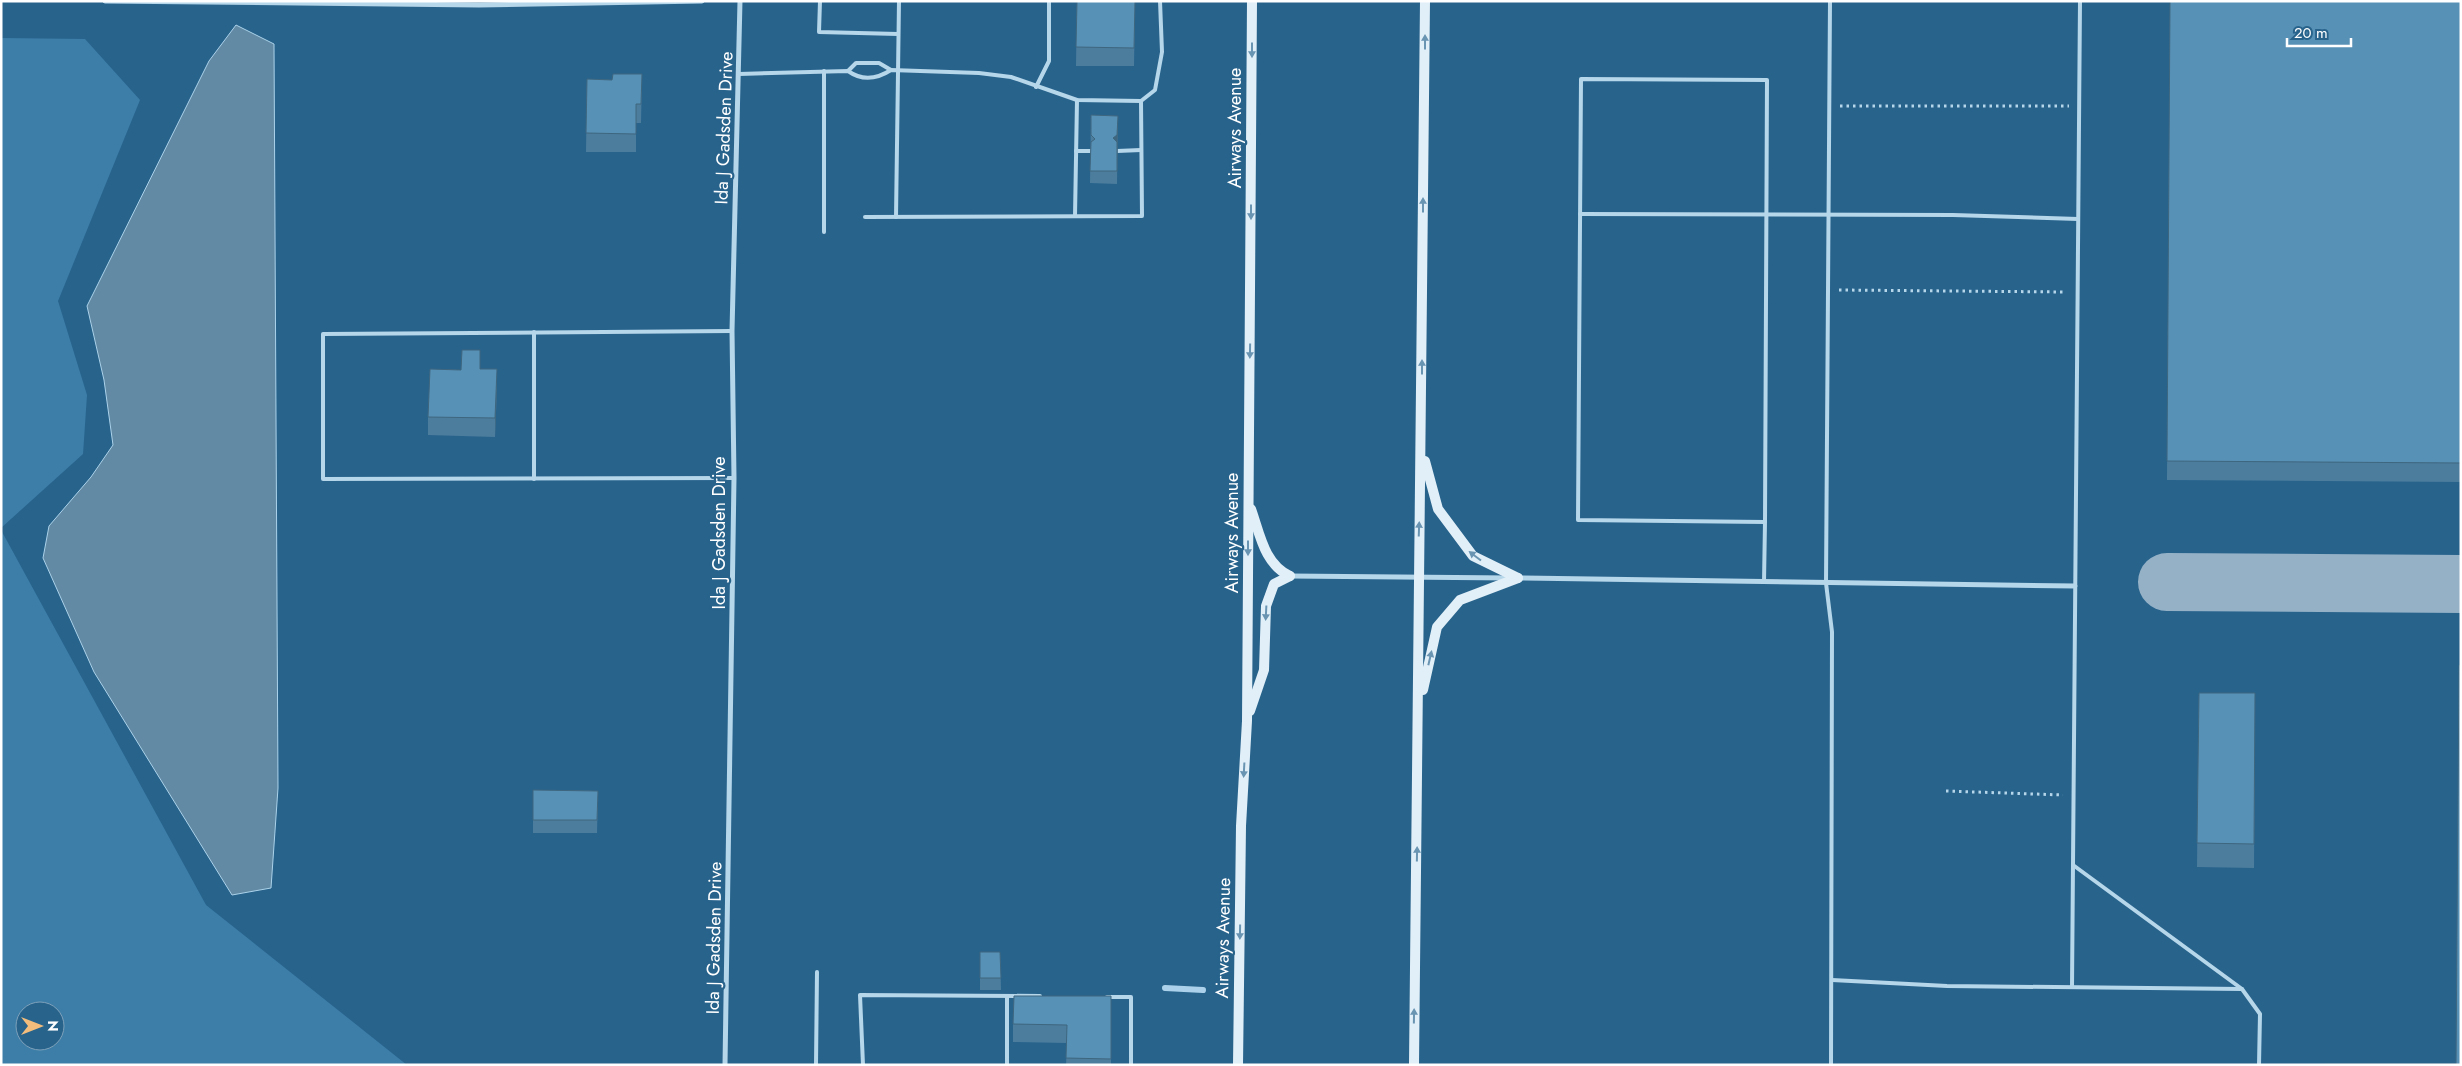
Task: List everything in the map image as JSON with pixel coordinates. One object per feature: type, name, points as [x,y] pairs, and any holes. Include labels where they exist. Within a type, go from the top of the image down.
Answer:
[{"type":"main road","name":"Airways Avenue","points":[[1238,1065],[1241,826],[1247,721],[1252,1]]},
{"type":"main road","points":[[1414,1065],[1419,705],[1417,578],[1422,451],[1425,1]]},
{"type":"main road","points":[[1422,451],[1438,509],[1473,556],[1518,578]]},
{"type":"main road","points":[[1248,500],[1266,554],[1279,571],[1290,576]]},
{"type":"main road","points":[[1247,721],[1264,670],[1266,606],[1274,584],[1290,576]]},
{"type":"main road","points":[[1419,705],[1437,627],[1460,600],[1518,578]]},
{"type":"street","points":[[105,1],[479,5],[702,1]]},
{"type":"street","name":"Ida J Gadsden Drive","points":[[725,1065],[734,478],[732,331],[740,1]]},
{"type":"street","points":[[1290,576],[2076,586]]},
{"type":"lane","points":[[820,1],[820,32],[898,34]]},
{"type":"lane","points":[[896,217],[899,1]]},
{"type":"lane","points":[[1036,87],[1048,61],[1049,1]]},
{"type":"lane","points":[[848,71],[856,63],[879,63],[891,70],[898,71],[979,73],[1011,77],[1076,100],[1141,101],[1155,90],[1162,52],[1160,1]]},
{"type":"lane","points":[[1830,1],[1826,583],[1832,632],[1831,1065]]},
{"type":"lane","points":[[2072,987],[2080,1]]},
{"type":"lane","points":[[739,74],[848,71],[856,76],[879,77],[891,70]]},
{"type":"lane","points":[[824,71],[824,232]]},
{"type":"lane","points":[[1764,582],[1765,522],[1767,80],[1581,79],[1578,520],[1765,522]]},
{"type":"lane","points":[[1076,100],[1076,216]]},
{"type":"lane","points":[[866,217],[1142,216],[1141,101]]},
{"type":"lane","points":[[1117,151],[1141,150]]},
{"type":"lane","points":[[1076,151],[1091,151]]},
{"type":"lane","points":[[1580,214],[1953,215],[2078,219]]},
{"type":"lane","points":[[732,331],[323,334],[323,479],[734,478]]},
{"type":"lane","points":[[534,332],[534,479]]},
{"type":"lane","points":[[2073,865],[2242,989],[2260,1014],[2259,1065]]},
{"type":"lane","points":[[816,1065],[817,972]]},
{"type":"lane","points":[[1832,980],[1947,986],[2242,989]]},
{"type":"lane","points":[[863,1065],[860,995],[1046,996]]},
{"type":"lane","points":[[1008,996],[1008,1065]]},
{"type":"lane","points":[[1103,997],[1131,997],[1131,1065]]},
{"type":"path","points":[[1829,106],[2079,106]]},
{"type":"path","points":[[1828,290],[2078,293]]},
{"type":"path","points":[[1946,791],[2074,795]]},
{"type":"shaded area","points":[[236,25],[274,44],[278,788],[271,888],[232,895],[94,672],[43,558],[49,526],[91,477],[113,445],[104,380],[87,306],[209,61]]},
{"type":"shaded area","points":[[1,38],[85,39],[140,100],[58,301],[87,395],[83,454],[1,528]]},
{"type":"shaded area","points":[[1,530],[206,905],[407,1065],[1,1065]]},
{"type":"building","points":[[1077,1],[1135,1],[1134,48],[1076,47]]},
{"type":"building","points":[[2170,1],[2461,1],[2461,463],[2167,461]]},
{"type":"building","points":[[613,74],[642,74],[641,104],[636,104],[636,134],[586,133],[587,79],[612,80]]},
{"type":"building","points":[[1091,115],[1118,116],[1117,135],[1113,138],[1117,142],[1117,171],[1090,171],[1091,142],[1095,139],[1091,135]]},
{"type":"building","points":[[462,350],[480,350],[480,369],[497,369],[495,418],[428,417],[430,369],[461,370]]},
{"type":"building","points":[[2459,665],[2461,665],[2461,1065],[2324,1065],[2456,1064]]},
{"type":"building","points":[[2199,693],[2255,693],[2254,844],[2197,843]]},
{"type":"building","points":[[533,790],[598,791],[597,820],[533,820]]},
{"type":"building","points":[[980,952],[1000,952],[1001,978],[980,978]]},
{"type":"building","points":[[1014,996],[1111,996],[1111,1059],[1066,1058],[1067,1025],[1013,1024]]},
{"type":"waterway","points":[[1165,988],[1203,990]]},
{"type":"taxiway","points":[[2167,582],[2461,584]]}]
